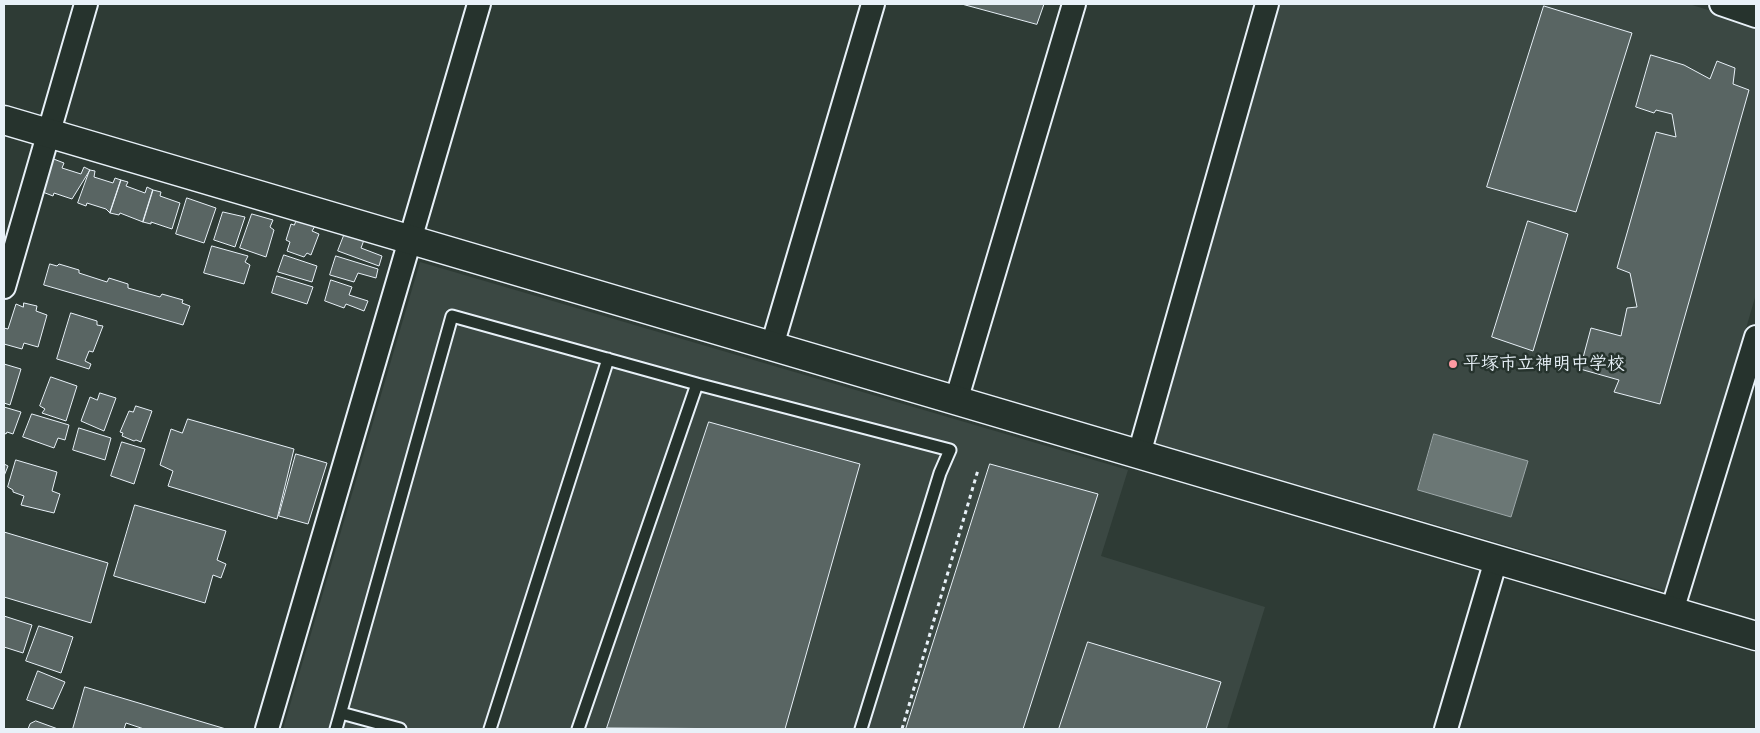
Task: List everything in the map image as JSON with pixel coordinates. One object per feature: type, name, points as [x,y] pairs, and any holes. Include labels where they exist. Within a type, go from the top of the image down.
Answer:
[{"type":"street","points":[[4,287],[86,4]]},
{"type":"street","points":[[266,729],[479,4]]},
{"type":"street","points":[[772,346],[873,4]]},
{"type":"street","points":[[956,400],[1074,4]]},
{"type":"street","points":[[1140,454],[1267,4]]},
{"type":"street","points":[[1721,4],[1756,16]]},
{"type":"street","points":[[4,120],[1756,636]]},
{"type":"street","points":[[1672,611],[1756,337]]},
{"type":"street","points":[[1446,729],[1496,560]]},
{"type":"lane","points":[[336,729],[452,316],[697,384],[950,450],[940,473],[861,729]]},
{"type":"lane","points":[[490,729],[608,359]]},
{"type":"lane","points":[[578,729],[697,384]]},
{"type":"lane","points":[[341,713],[400,729]]},
{"type":"path","points":[[902,729],[978,470]]},
{"type":"shaded area","name":"平塚市立神明中学校","points":[[1279,4],[1689,4],[1756,25],[1756,294],[1671,587],[1664,591],[1155,443],[1149,434]]},
{"type":"shaded area","points":[[420,262],[1128,470],[1101,556],[1265,607],[1227,729],[283,729]]},
{"type":"shaded area","points":[[1434,434],[1528,461],[1511,517],[1418,490]]},
{"type":"building","points":[[962,4],[1044,4],[1037,24]]},
{"type":"building","points":[[1544,6],[1632,33],[1576,212],[1487,187]]},
{"type":"building","points":[[1651,55],[1684,65],[1710,79],[1717,61],[1735,68],[1733,84],[1749,90],[1660,404],[1614,392],[1619,380],[1580,369],[1591,328],[1621,336],[1627,308],[1637,307],[1630,273],[1617,268],[1656,132],[1676,137],[1672,114],[1656,110],[1654,113],[1636,107]]},
{"type":"building","points":[[51,158],[64,163],[62,168],[81,174],[84,167],[90,170],[72,199],[54,193],[53,196],[40,191]]},
{"type":"building","points":[[90,170],[95,171],[94,177],[113,183],[115,178],[121,180],[110,213],[106,209],[87,203],[86,206],[78,203]]},
{"type":"building","points":[[121,180],[128,182],[126,186],[145,193],[147,187],[153,190],[143,222],[120,213],[119,215],[110,213]]},
{"type":"building","points":[[153,190],[161,192],[160,196],[180,203],[172,229],[151,222],[151,224],[143,222]]},
{"type":"building","points":[[187,198],[216,208],[204,243],[176,234]]},
{"type":"building","points":[[223,212],[245,217],[235,247],[214,240]]},
{"type":"building","points":[[252,214],[273,220],[270,227],[274,230],[266,257],[240,248]]},
{"type":"building","points":[[297,219],[315,226],[312,231],[319,234],[311,255],[307,253],[304,257],[287,251],[290,242],[286,240],[291,224],[294,225]]},
{"type":"building","points":[[1528,221],[1568,234],[1533,351],[1492,337]]},
{"type":"building","points":[[345,233],[364,240],[361,248],[382,256],[379,266],[338,251]]},
{"type":"building","points":[[212,246],[248,256],[245,262],[250,265],[244,284],[204,273]]},
{"type":"building","points":[[284,255],[317,266],[312,282],[278,272]]},
{"type":"building","points":[[336,256],[378,269],[376,278],[358,273],[354,282],[330,275]]},
{"type":"building","points":[[50,264],[57,266],[59,264],[79,270],[79,273],[107,282],[109,278],[128,284],[128,288],[160,297],[162,294],[183,300],[182,303],[190,306],[183,325],[44,285]]},
{"type":"building","points":[[277,276],[313,287],[307,304],[272,293]]},
{"type":"building","points":[[331,280],[352,287],[349,295],[368,301],[364,311],[346,304],[344,308],[325,301]]},
{"type":"building","points":[[24,303],[37,306],[36,311],[47,315],[38,347],[24,343],[22,349],[4,344],[4,328],[8,329],[16,304],[23,307]]},
{"type":"building","points":[[71,313],[97,321],[97,325],[103,326],[93,352],[89,351],[85,361],[91,364],[89,369],[57,359]]},
{"type":"building","points":[[4,364],[21,369],[10,405],[4,403]]},
{"type":"building","points":[[51,377],[77,386],[66,421],[42,413],[45,409],[40,406]]},
{"type":"building","points":[[100,393],[116,398],[104,431],[81,421],[90,397],[97,400]]},
{"type":"building","points":[[136,406],[152,411],[141,442],[122,436],[123,433],[120,432],[129,411],[133,412]]},
{"type":"building","points":[[4,407],[21,412],[13,434],[4,433]]},
{"type":"building","points":[[32,414],[69,425],[65,440],[58,438],[54,448],[23,437]]},
{"type":"building","points":[[188,419],[294,449],[277,519],[168,486],[173,471],[160,465],[171,429],[182,433]]},
{"type":"building","points":[[709,422],[860,464],[785,729],[607,728]]},
{"type":"building","points":[[79,428],[111,438],[105,460],[73,450]]},
{"type":"building","points":[[122,442],[145,449],[134,484],[111,476]]},
{"type":"building","points":[[296,454],[327,463],[308,524],[279,516]]},
{"type":"building","points":[[16,460],[57,472],[52,491],[60,494],[54,513],[21,505],[24,496],[13,492],[8,487]]},
{"type":"building","points":[[4,464],[8,466],[4,476]]},
{"type":"building","points":[[990,464],[1098,494],[1023,729],[906,729]]},
{"type":"building","points":[[135,505],[226,531],[217,560],[226,564],[221,578],[213,575],[205,603],[114,576]]},
{"type":"building","points":[[4,532],[108,563],[91,623],[4,597]]},
{"type":"building","points":[[4,616],[32,625],[23,653],[4,647]]},
{"type":"building","points":[[39,626],[73,637],[61,673],[26,661]]},
{"type":"building","points":[[1088,642],[1221,682],[1206,729],[1059,729]]},
{"type":"building","points":[[38,671],[65,682],[53,709],[27,700]]},
{"type":"building","points":[[85,687],[226,729],[144,729],[126,723],[124,729],[73,729]]},
{"type":"building","points":[[36,721],[58,729],[28,729],[30,724]]},
{"type":"place","name":"平塚市立神明中学校","points":[[1453,364]]}]
